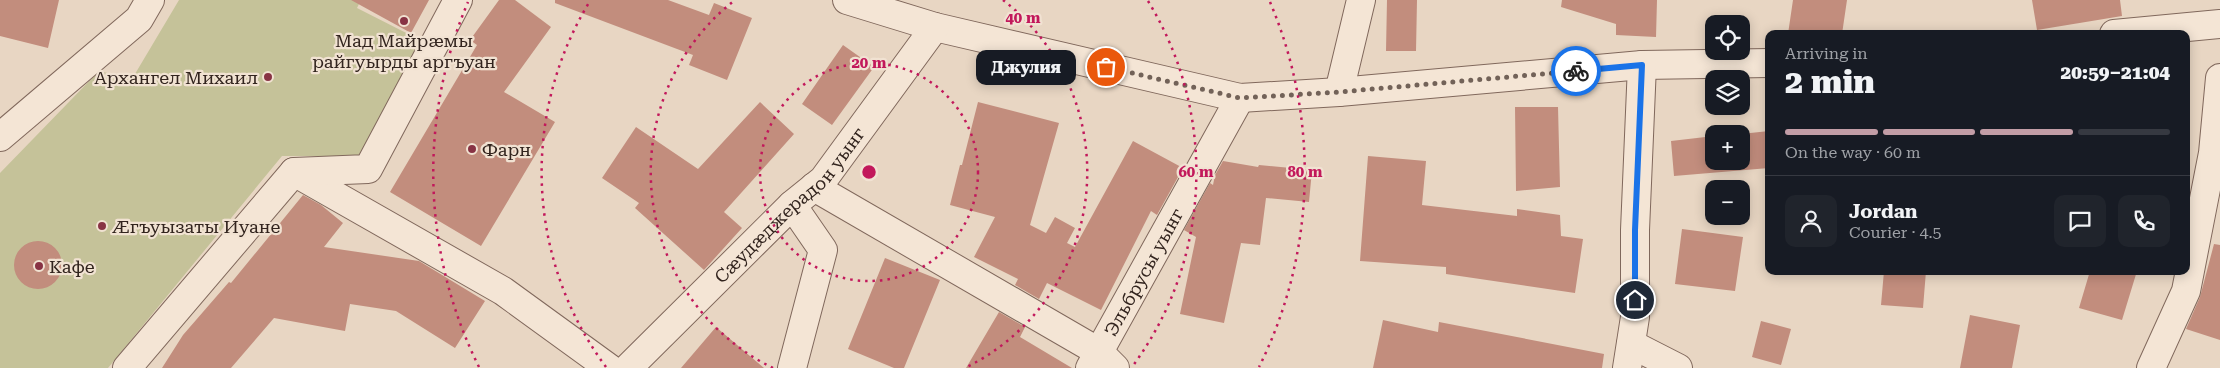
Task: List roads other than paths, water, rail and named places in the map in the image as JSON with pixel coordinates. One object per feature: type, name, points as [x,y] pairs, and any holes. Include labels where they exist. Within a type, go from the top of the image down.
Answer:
[{"type":"street","points":[[0,137],[139,19],[150,0]]},
{"type":"street","points":[[127,368],[294,172],[368,170],[458,0]]},
{"type":"street","points":[[847,0],[935,27],[1240,98],[1339,92],[1642,65],[1765,63]]},
{"type":"street","points":[[1339,92],[1361,0]]},
{"type":"street","points":[[2156,30],[2220,24]]},
{"type":"street","name":"Сæудæджерадон уынг","points":[[628,368],[792,205],[823,180],[935,27]]},
{"type":"street","points":[[1642,65],[1635,230],[1635,317],[1629,356],[1678,368]]},
{"type":"street","points":[[2190,271],[2213,154],[2220,78]]},
{"type":"street","name":"Эльбрусы уынг","points":[[1102,363],[1240,98]]},
{"type":"street","points":[[294,172],[503,291],[609,368]]},
{"type":"street","points":[[814,187],[1102,363]]},
{"type":"street","points":[[792,205],[824,250],[792,368]]},
{"type":"street","points":[[2151,368],[2186,291],[2189,275]]},
{"type":"place","name":"Мад Майрæмы райгуырды аргъуан","points":[[404,21]]},
{"type":"place","name":"Джулия","points":[[1106,67]]},
{"type":"place","name":"Архангел Михаил","points":[[268,77]]},
{"type":"place","name":"Фарн","points":[[472,149]]},
{"type":"place","name":"Æгъуызаты Иуане","points":[[102,226]]},
{"type":"place","name":"Кафе","points":[[39,266]]}]
